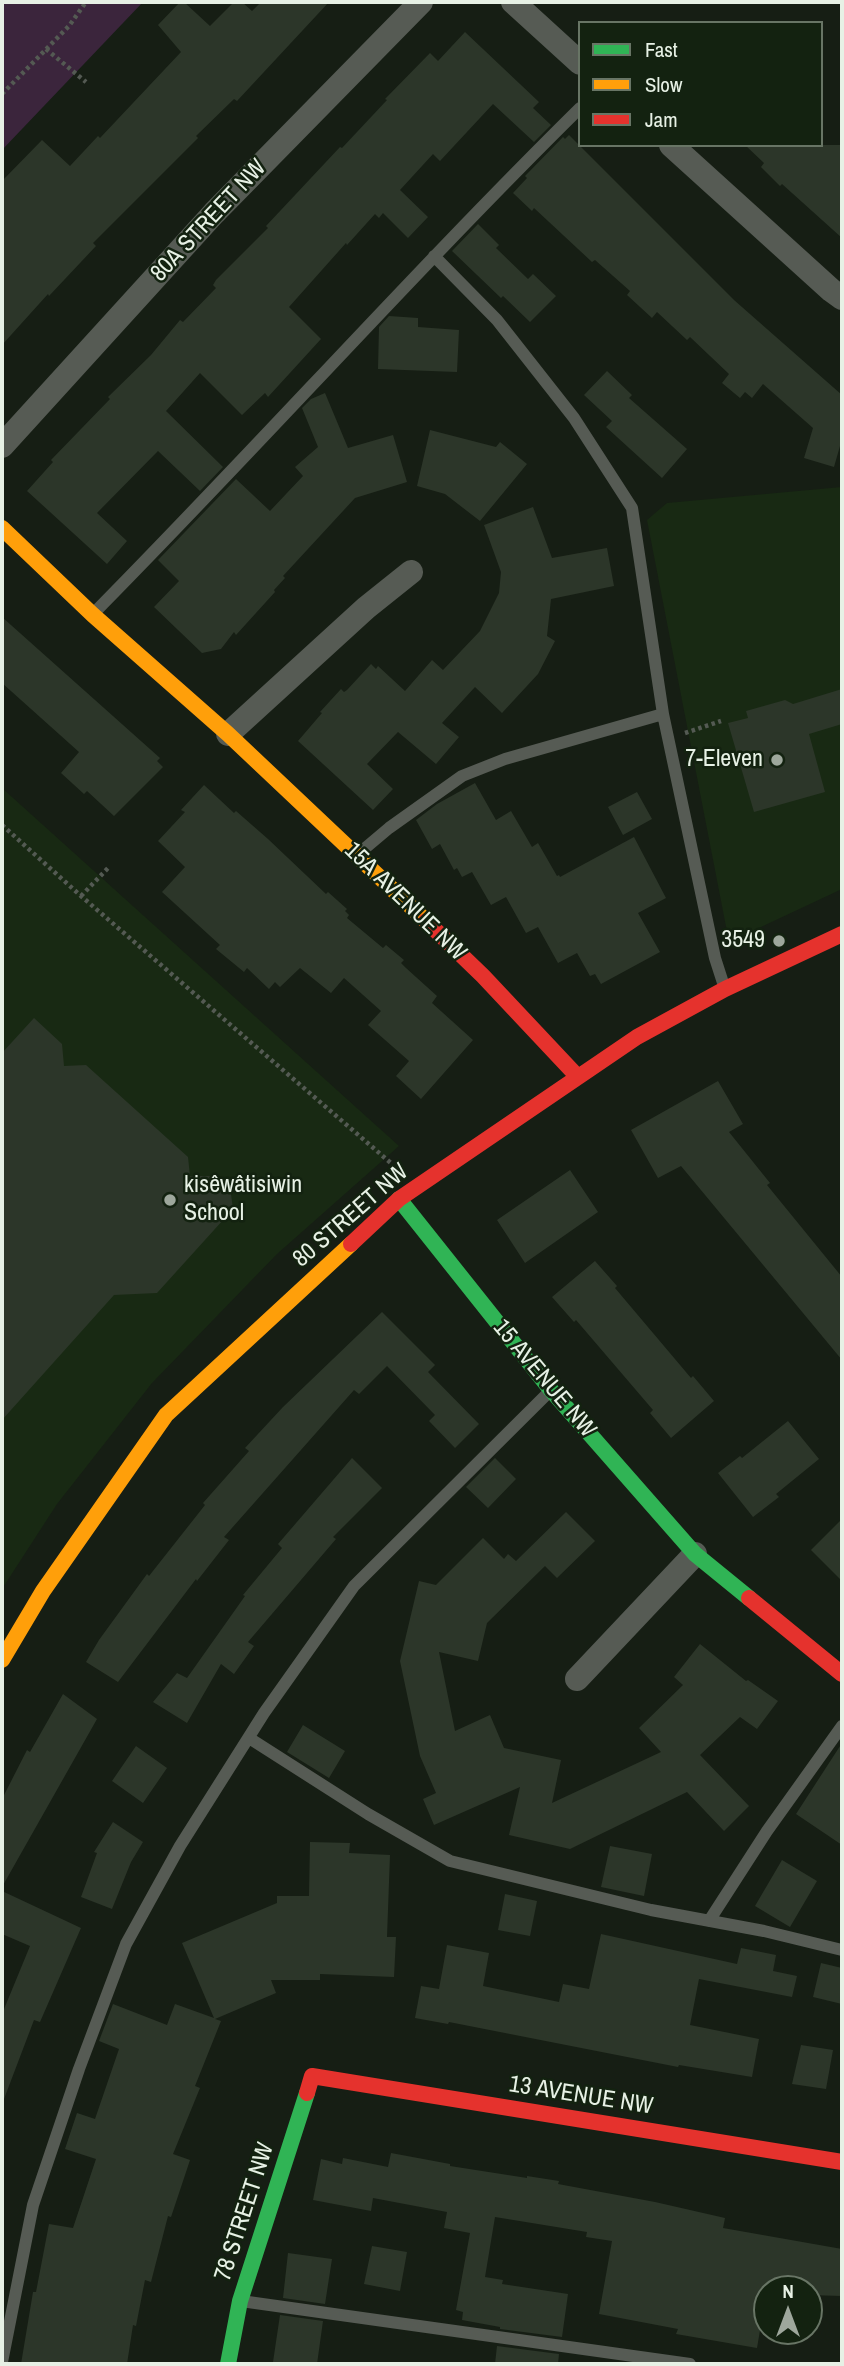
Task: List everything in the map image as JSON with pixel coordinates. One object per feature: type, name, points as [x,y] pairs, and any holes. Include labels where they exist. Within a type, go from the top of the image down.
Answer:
[{"type":"street","name":"80A STREET NW","points":[[2,446],[214,213],[422,2]]},
{"type":"street","points":[[513,2],[578,61]]},
{"type":"street","points":[[673,147],[842,298]]},
{"type":"street","name":"15A AVENUE NW","points":[[2,528],[93,615],[228,734],[357,855],[483,976],[577,1076]]},
{"type":"street","points":[[228,734],[366,608],[411,572]]},
{"type":"street","name":"80 STREET NW","points":[[2,1660],[43,1591],[166,1415],[399,1199],[637,1037],[725,989],[842,934]]},
{"type":"street","name":"15 AVENUE NW","points":[[399,1199],[551,1390],[695,1554],[842,1674]]},
{"type":"street","points":[[577,1679],[695,1554]]},
{"type":"street","name":"13 AVENUE NW","points":[[312,2076],[842,2162]]},
{"type":"street","name":"78 STREET NW","points":[[228,2364],[240,2301],[312,2076]]},
{"type":"lane","points":[[93,615],[434,256],[578,110]]},
{"type":"lane","points":[[434,256],[497,320],[557,396],[632,508],[663,714],[715,958],[725,989]]},
{"type":"lane","points":[[357,855],[389,828],[462,776],[505,759],[663,714]]},
{"type":"lane","points":[[2,2362],[33,2205],[79,2069],[126,1944],[180,1846],[249,1738],[354,1586],[551,1390]]},
{"type":"lane","points":[[709,1921],[767,1831],[842,1726]]},
{"type":"lane","points":[[249,1738],[368,1814],[450,1861],[651,1910],[842,1950]]},
{"type":"lane","points":[[240,2301],[690,2364]]},
{"type":"path","points":[[2,94],[69,26],[86,2]]},
{"type":"path","points":[[46,49],[86,82]]},
{"type":"path","points":[[685,733],[721,721]]},
{"type":"path","points":[[2,825],[80,897],[393,1165]]},
{"type":"path","points":[[80,897],[109,867]]},
{"type":"shaded area","points":[[2,2],[143,2],[2,150]]},
{"type":"shaded area","points":[[842,487],[842,889],[729,942],[647,520],[667,503]]},
{"type":"shaded area","name":"kisêwâtisiwin School","points":[[2,788],[399,1146],[277,1254],[152,1383],[57,1504],[2,1589]]},
{"type":"building","points":[[180,2],[184,2],[210,26],[234,2],[242,2],[252,11],[261,2],[329,2],[237,101],[234,99],[196,136],[198,138],[93,243],[96,246],[2,345],[2,181],[42,140],[70,166],[98,136],[100,138],[181,52],[158,25]]},
{"type":"building","points":[[465,32],[539,102],[533,108],[551,125],[534,142],[493,104],[440,161],[433,154],[400,190],[428,217],[408,238],[383,213],[379,218],[375,214],[289,307],[321,339],[268,397],[265,393],[242,415],[200,373],[166,411],[223,467],[200,491],[158,451],[97,513],[127,541],[107,564],[27,491],[53,462],[51,460],[110,399],[108,397],[151,355],[180,320],[183,322],[216,288],[213,285],[216,280],[268,228],[266,226],[387,100],[385,99],[430,53],[438,61]]},
{"type":"building","points":[[569,135],[578,147],[581,147],[734,300],[842,395],[842,439],[834,467],[804,458],[813,428],[763,384],[752,398],[745,392],[740,398],[722,383],[729,374],[690,337],[687,340],[657,312],[652,318],[627,295],[630,291],[595,260],[592,262],[534,208],[532,211],[513,193],[527,178],[525,176],[563,137],[565,139]]},
{"type":"building","points":[[842,145],[842,238],[782,184],[780,186],[761,167],[764,163],[747,147]]},
{"type":"building","points":[[478,224],[499,245],[496,248],[528,279],[533,274],[556,296],[530,322],[452,251]]},
{"type":"building","points":[[389,316],[418,318],[418,327],[459,330],[457,372],[378,369],[379,327]]},
{"type":"building","points":[[607,371],[632,395],[629,398],[687,449],[662,478],[606,427],[612,421],[584,395]]},
{"type":"building","points":[[325,393],[348,448],[393,435],[407,482],[355,498],[283,576],[285,578],[275,592],[236,635],[234,632],[221,649],[202,653],[154,607],[179,581],[158,560],[236,479],[270,511],[303,476],[295,467],[318,447],[302,408],[311,399]]},
{"type":"building","points":[[430,430],[496,447],[500,442],[527,464],[480,521],[445,494],[417,486]]},
{"type":"building","points":[[533,507],[552,558],[607,548],[614,586],[551,599],[547,636],[555,641],[538,674],[502,713],[475,687],[442,723],[459,737],[436,764],[398,732],[367,764],[393,789],[373,810],[298,741],[341,689],[344,692],[347,690],[371,664],[376,669],[378,666],[405,691],[432,660],[443,670],[480,631],[499,593],[501,572],[484,525]]},
{"type":"building","points":[[2,617],[160,758],[157,761],[163,767],[114,816],[87,791],[84,794],[61,773],[79,752],[2,683]]},
{"type":"building","name":"7-Eleven","points":[[842,689],[842,724],[809,734],[825,792],[754,812],[728,723],[748,718],[746,711],[785,700],[793,704]]},
{"type":"building","points":[[475,783],[496,820],[511,811],[532,847],[538,843],[557,876],[560,877],[634,837],[666,898],[638,913],[660,952],[601,984],[595,974],[590,976],[577,953],[558,963],[538,927],[526,933],[506,897],[491,905],[472,872],[462,877],[457,868],[454,870],[440,844],[432,849],[416,820],[437,804]]},
{"type":"building","points":[[204,785],[268,839],[326,894],[328,892],[347,909],[347,918],[383,948],[386,945],[404,960],[401,963],[437,996],[432,1003],[473,1040],[421,1099],[396,1076],[409,1061],[368,1025],[381,1011],[344,978],[331,993],[300,968],[280,987],[275,982],[269,989],[247,968],[244,972],[216,949],[220,945],[162,892],[185,867],[158,841],[185,812],[181,810]]},
{"type":"building","points":[[637,792],[652,819],[623,835],[608,807]]},
{"type":"building","points":[[34,1018],[62,1044],[64,1066],[86,1065],[188,1157],[190,1176],[210,1176],[231,1194],[233,1209],[157,1293],[114,1295],[2,1420],[2,1053]]},
{"type":"building","points":[[718,1081],[743,1124],[729,1132],[770,1183],[767,1185],[842,1277],[842,1360],[681,1166],[658,1178],[631,1130]]},
{"type":"building","points":[[570,1170],[598,1212],[525,1263],[497,1220]]},
{"type":"building","points":[[595,1261],[691,1378],[693,1376],[714,1401],[671,1438],[650,1413],[653,1410],[576,1320],[574,1322],[552,1297]]},
{"type":"building","points":[[382,1312],[435,1365],[428,1372],[479,1424],[455,1448],[429,1421],[435,1415],[387,1366],[359,1394],[354,1390],[224,1537],[229,1540],[118,1682],[86,1662],[147,1574],[149,1576],[205,1505],[203,1503],[249,1451],[245,1448],[283,1407]]},
{"type":"building","points":[[788,1421],[819,1459],[776,1494],[779,1497],[753,1517],[718,1473],[740,1456],[742,1458]]},
{"type":"building","points":[[352,1458],[382,1488],[333,1537],[336,1539],[248,1642],[254,1646],[234,1674],[221,1664],[187,1723],[153,1702],[177,1673],[187,1678],[245,1596],[243,1595],[282,1548],[278,1544]]},
{"type":"building","points":[[495,1458],[516,1479],[488,1508],[466,1487]]},
{"type":"building","points":[[566,1512],[595,1541],[557,1578],[545,1566],[487,1623],[478,1661],[439,1652],[455,1731],[490,1715],[504,1748],[561,1760],[552,1803],[661,1752],[639,1728],[683,1685],[674,1677],[700,1644],[746,1681],[778,1701],[757,1729],[740,1717],[700,1755],[749,1806],[724,1831],[687,1792],[570,1849],[509,1835],[520,1787],[434,1825],[423,1799],[436,1793],[420,1756],[400,1661],[419,1581],[436,1585],[483,1538],[504,1559],[508,1554],[516,1561]]},
{"type":"building","points":[[842,1519],[842,1581],[811,1550]]},
{"type":"building","points":[[63,1694],[97,1719],[2,1887],[2,1799],[27,1750],[30,1752]]},
{"type":"building","points":[[303,1725],[345,1751],[329,1778],[287,1752]]},
{"type":"building","points":[[842,1743],[842,1845],[796,1814]]},
{"type":"building","points":[[136,1746],[167,1768],[143,1803],[112,1781]]},
{"type":"building","points":[[113,1822],[143,1842],[131,1862],[112,1909],[81,1897],[97,1853],[94,1852]]},
{"type":"building","points":[[310,1842],[350,1843],[349,1853],[390,1855],[387,1937],[396,1937],[394,1977],[320,1974],[320,1980],[271,1980],[276,1993],[215,2019],[221,2021],[195,2086],[200,2088],[173,2154],[190,2160],[171,2217],[168,2216],[151,2282],[145,2280],[136,2326],[133,2325],[127,2364],[21,2364],[33,2292],[36,2292],[49,2224],[73,2228],[96,2159],[65,2149],[77,2113],[95,2119],[119,2049],[99,2041],[113,2004],[167,2025],[175,2004],[214,2018],[182,1943],[277,1903],[277,1896],[309,1896]]},
{"type":"building","points":[[610,1846],[652,1854],[644,1896],[601,1887]]},
{"type":"building","points":[[782,1860],[817,1881],[790,1927],[755,1906]]},
{"type":"building","points":[[2,1891],[81,1928],[40,2022],[34,2020],[4,2099],[2,2014],[30,1946],[2,1934]]},
{"type":"building","points":[[505,1894],[537,1901],[530,1936],[498,1930]]},
{"type":"building","points":[[601,1934],[737,1964],[741,1948],[776,1955],[773,1971],[797,1976],[792,1997],[699,1979],[690,2025],[759,2039],[752,2077],[679,2065],[678,2067],[449,2022],[448,2024],[415,2018],[421,1986],[439,1989],[447,1945],[489,1953],[483,1986],[559,2002],[563,1984],[589,1989]]},
{"type":"building","points":[[821,1963],[842,1968],[842,2004],[813,1997]]},
{"type":"building","points":[[801,2045],[833,2050],[826,2089],[792,2084]]},
{"type":"building","points":[[391,2153],[450,2166],[559,2181],[558,2184],[725,2218],[723,2228],[842,2249],[842,2296],[823,2295],[823,2275],[753,2275],[753,2345],[758,2345],[757,2348],[676,2334],[678,2329],[599,2314],[612,2241],[586,2237],[587,2232],[495,2217],[485,2277],[503,2280],[502,2284],[568,2294],[562,2337],[500,2329],[462,2320],[463,2312],[456,2310],[470,2233],[444,2228],[447,2212],[373,2198],[371,2211],[313,2200],[321,2159],[342,2164],[343,2158],[388,2167]]},
{"type":"building","points":[[372,2246],[407,2252],[400,2291],[364,2284]]},
{"type":"building","points":[[288,2253],[332,2259],[325,2304],[283,2298]]},
{"type":"building","points":[[280,2315],[323,2321],[317,2364],[273,2362]]},
{"type":"building","points":[[497,2346],[559,2354],[558,2364],[495,2364]]},
{"type":"traffic: fast","points":[[399,1199],[551,1390],[695,1554],[749,1598]]},
{"type":"traffic: fast","points":[[228,2364],[240,2301],[307,2093]]},
{"type":"traffic: slow","points":[[2,528],[93,615],[228,734],[426,921]]},
{"type":"traffic: slow","points":[[2,1660],[43,1591],[166,1415],[351,1244]]},
{"type":"traffic: jam","points":[[426,921],[483,976],[577,1076]]},
{"type":"traffic: jam","points":[[351,1244],[399,1199],[637,1037],[725,989],[842,934]]},
{"type":"traffic: jam","points":[[749,1598],[842,1674]]},
{"type":"traffic: jam","points":[[307,2093],[312,2076],[842,2162]]},
{"type":"place","name":"7-Eleven","points":[[777,760]]},
{"type":"place","name":"3549","points":[[779,941]]},
{"type":"place","name":"kisêwâtisiwin School","points":[[170,1200]]}]
